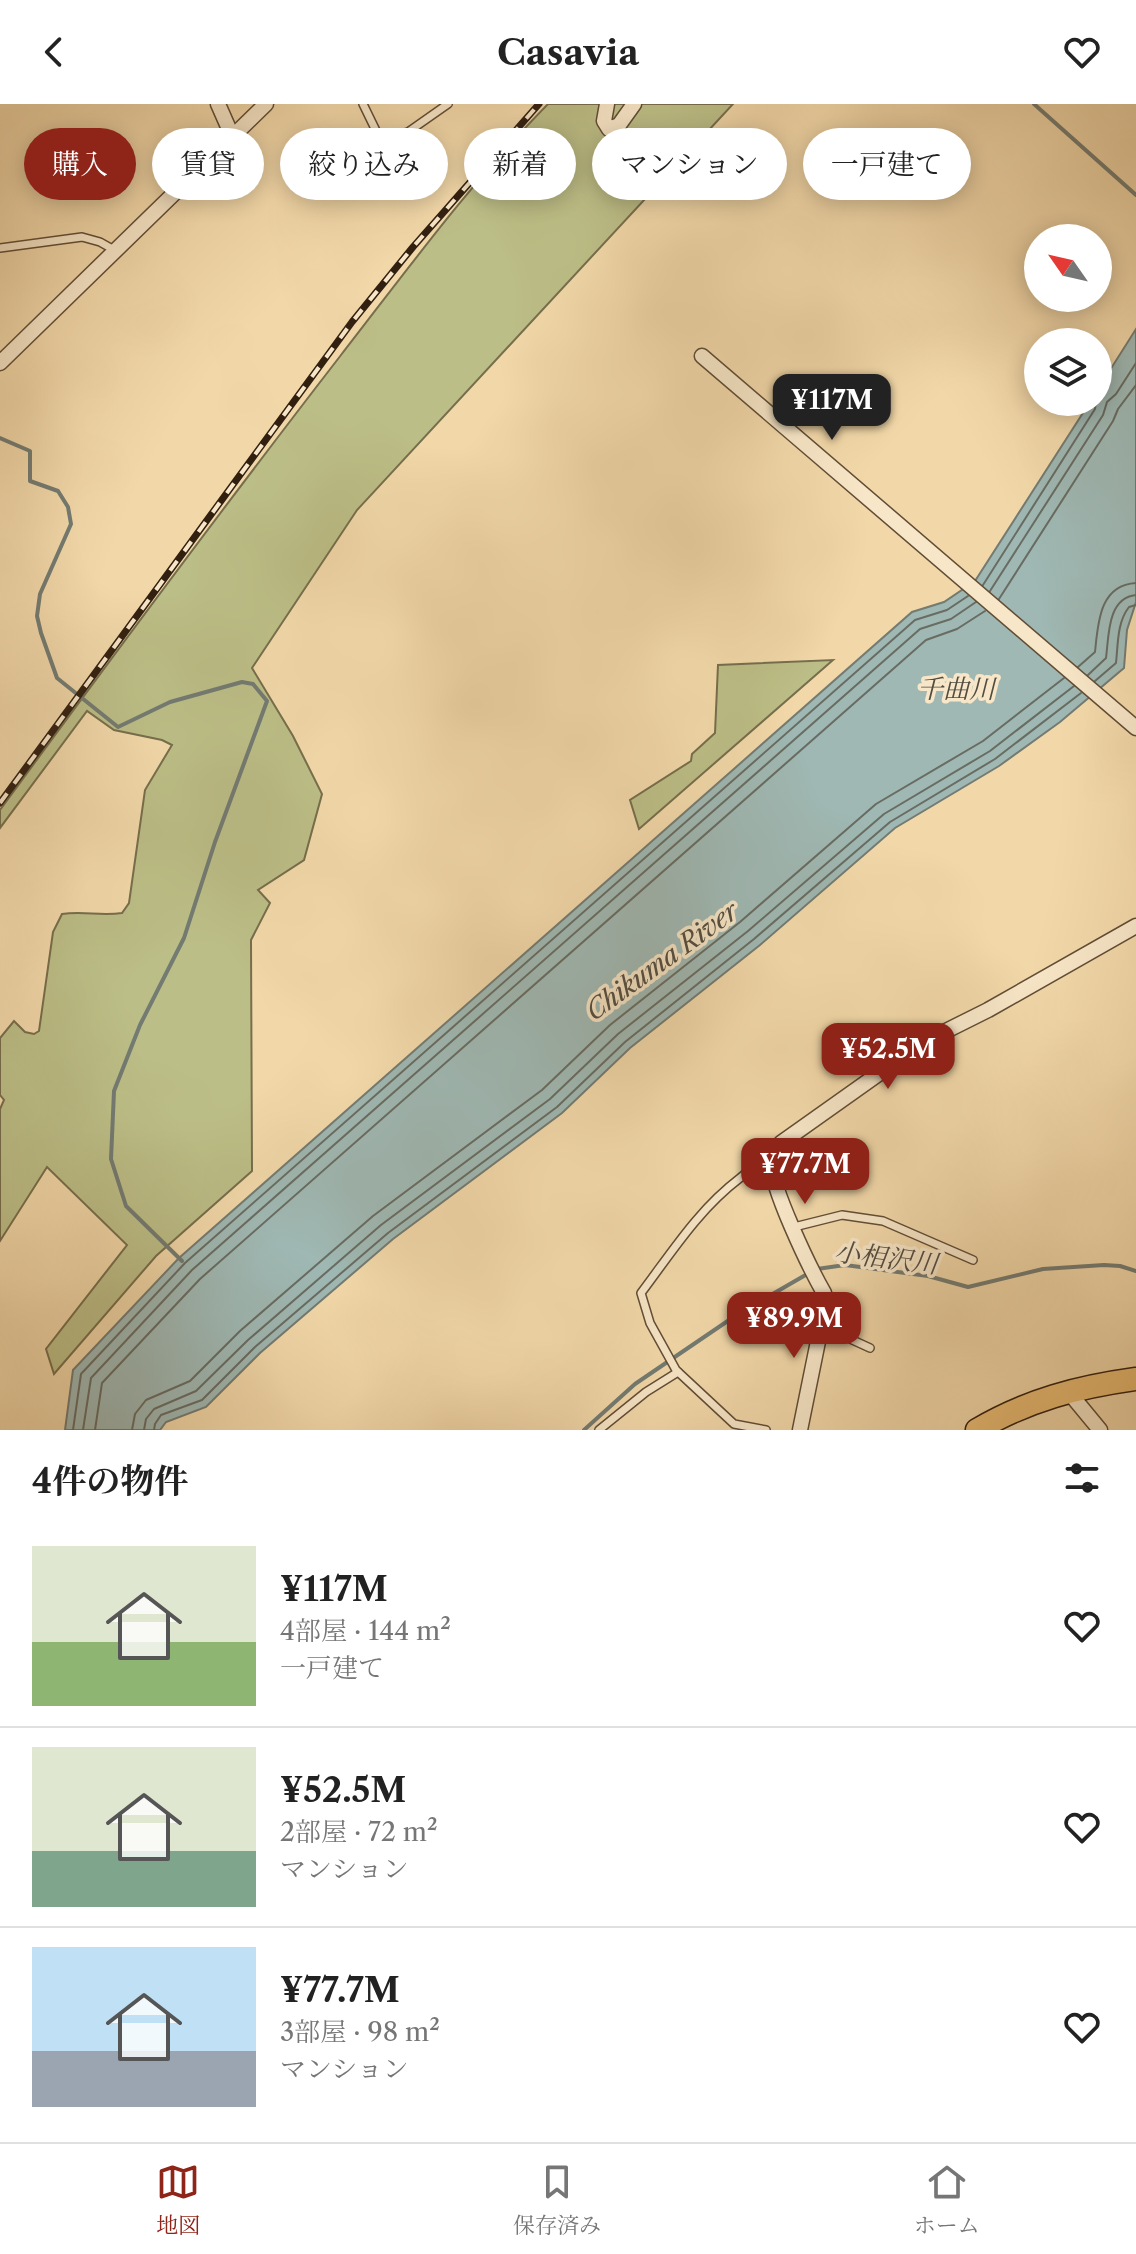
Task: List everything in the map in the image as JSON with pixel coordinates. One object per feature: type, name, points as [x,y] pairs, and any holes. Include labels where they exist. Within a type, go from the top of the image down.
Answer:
[{"type":"main road","points":[[977,1430],[1024,1405],[1070,1390],[1136,1379]]},
{"type":"street","points":[[218,104],[229,128]]},
{"type":"street","points":[[243,128],[266,104]]},
{"type":"street","points":[[607,104],[604,121],[609,129],[619,125],[634,104]]},
{"type":"street","points":[[0,363],[169,200]]},
{"type":"street","points":[[702,356],[1133,725]]},
{"type":"street","points":[[800,1430],[826,1302],[776,1187],[772,1160],[781,1143],[922,1043],[988,1010],[1136,926]]},
{"type":"street","points":[[1070,1390],[1100,1430]]},
{"type":"lane","points":[[363,104],[380,139],[408,132],[448,104]]},
{"type":"lane","points":[[0,248],[82,237],[116,251]]},
{"type":"lane","points":[[766,1430],[734,1424],[677,1371],[650,1323],[641,1293],[687,1228],[717,1196],[760,1162],[772,1160]]},
{"type":"lane","points":[[794,1227],[842,1215],[883,1221],[973,1260]]},
{"type":"lane","points":[[820,1325],[870,1348]]},
{"type":"lane","points":[[599,1430],[677,1371]]},
{"type":"green space","points":[[548,104],[733,104],[711,128],[592,128],[592,200],[644,200],[357,510],[252,668],[293,736],[322,794],[304,860],[258,890],[270,903],[251,940],[252,1171],[156,1256],[54,1374],[46,1349],[127,1245],[47,1167],[0,1241],[0,1109],[4,1100],[0,1095],[0,1038],[14,1021],[25,1032],[34,1034],[39,1031],[53,932],[62,914],[122,913],[129,903],[145,790],[172,745],[114,730],[87,711],[0,828],[0,810],[212,525],[464,199],[576,200],[576,128],[525,128]]},
{"type":"green space","points":[[833,660],[639,829],[630,800],[691,761],[692,754],[715,733],[718,665]]},
{"type":"water","name":"千曲川","points":[[1136,329],[1136,602],[1127,630],[1124,668],[1060,722],[999,766],[895,828],[760,945],[630,1048],[562,1113],[393,1239],[260,1353],[206,1407],[166,1422],[160,1430],[65,1430],[73,1370],[179,1258],[912,612],[944,602],[975,581],[1081,416],[1112,416],[1112,367]]},
{"type":"waterway","points":[[1034,104],[1136,195]]},
{"type":"waterway","points":[[0,438],[30,451],[30,481],[58,491],[68,507],[71,524],[40,594],[37,616],[57,678],[118,727],[170,702],[242,682],[253,684],[267,701],[215,842],[184,938],[140,1025],[114,1091],[111,1159],[126,1206],[182,1261]]},
{"type":"waterway","name":"小相沢川","points":[[817,1269],[845,1265],[928,1276],[968,1287],[1043,1269],[1104,1265],[1136,1271]]},
{"type":"waterway","name":"小相沢川","points":[[584,1430],[635,1384],[738,1314],[809,1273]]},
{"type":"railway","points":[[0,803],[352,322],[413,247],[539,104]]},
{"type":"water label","name":"Chikuma River","points":[[662,961]]}]
